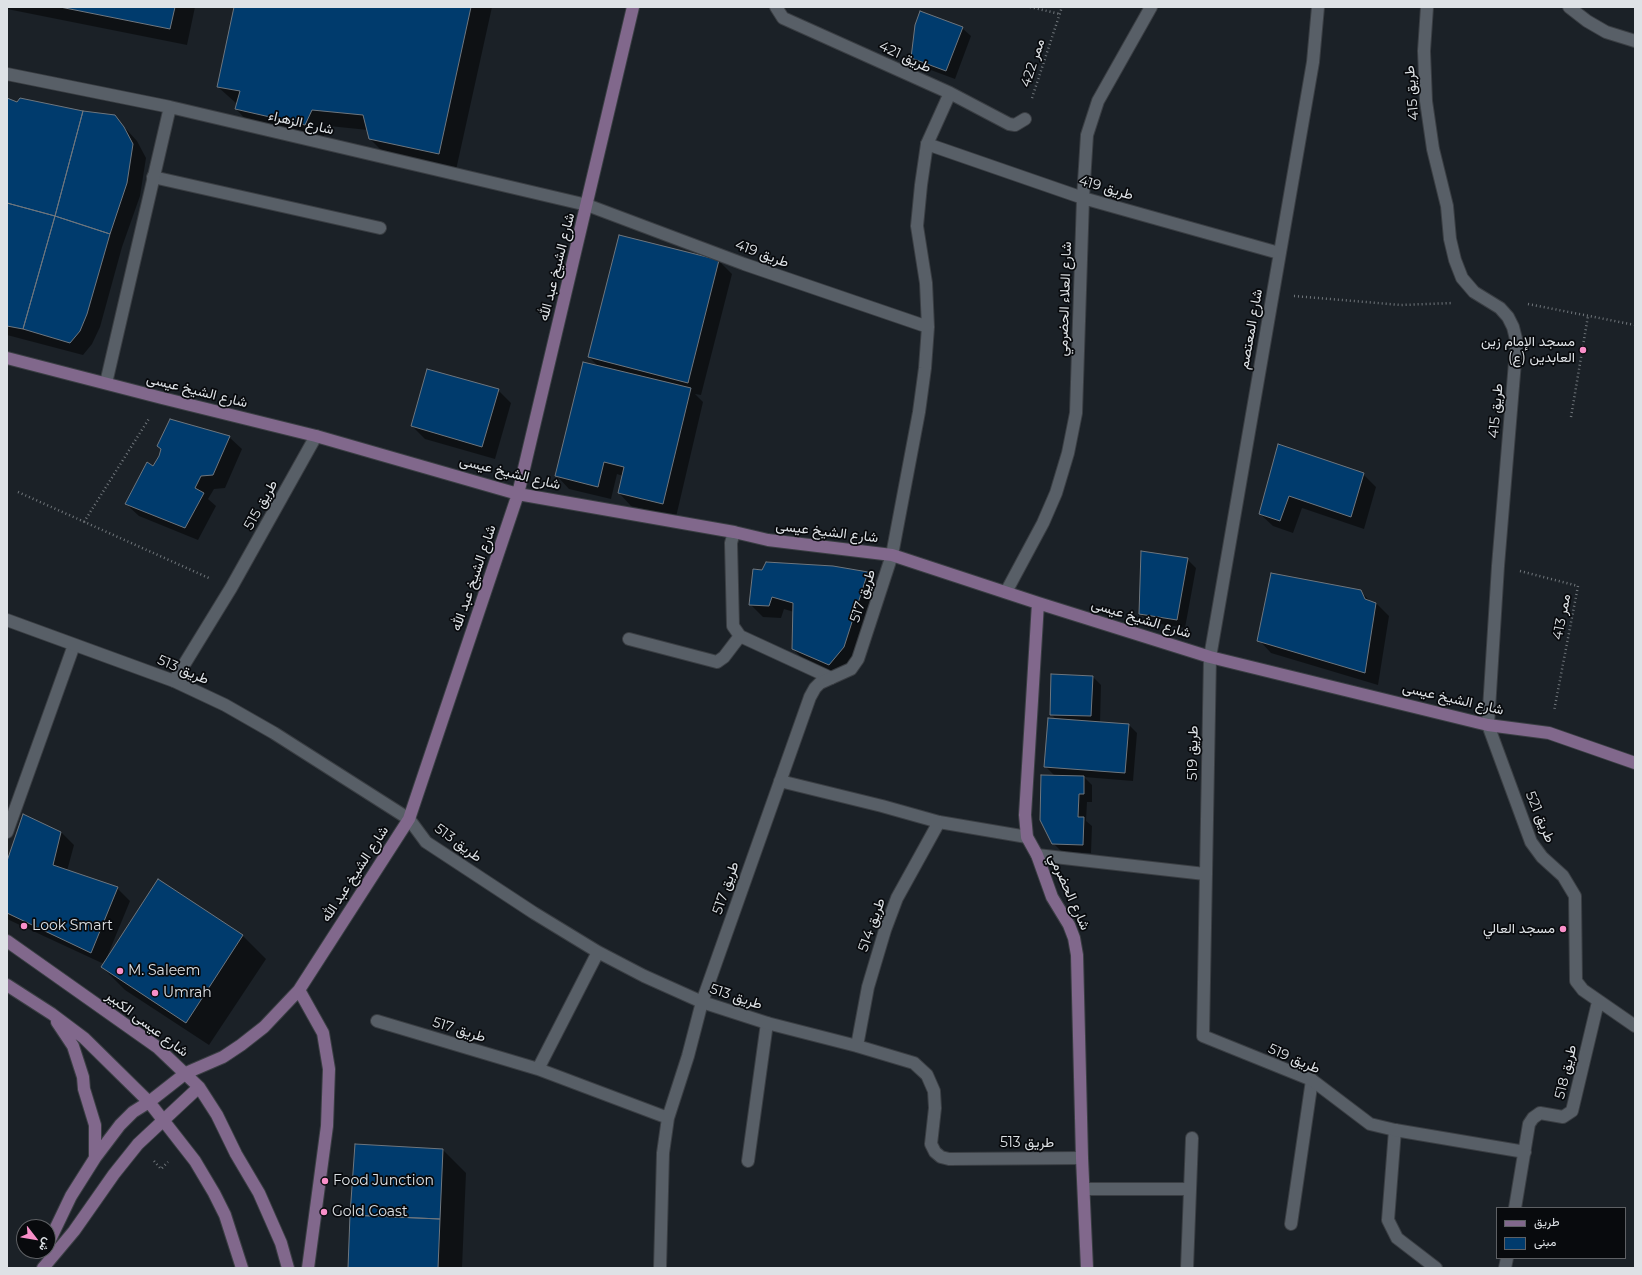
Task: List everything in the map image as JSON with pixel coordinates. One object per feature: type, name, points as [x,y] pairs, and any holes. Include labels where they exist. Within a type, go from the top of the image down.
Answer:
[{"type":"street","name":"شارع الشيخ عبد الله","points":[[56,1227],[71,1196],[95,1158],[120,1124],[133,1112],[149,1102],[186,1073],[223,1057],[241,1046],[264,1027],[299,990],[409,819],[518,494],[588,205],[633,7]]},
{"type":"street","name":"طريق 421","points":[[776,7],[783,18],[950,94],[1009,124],[1015,125],[1025,118]]},
{"type":"street","name":"شارع العلاء الحضرمي","points":[[1006,592],[1043,523],[1056,493],[1068,453],[1076,413],[1083,198],[1087,135],[1098,101],[1151,7]]},
{"type":"street","name":"شارع المعتصم","points":[[1210,657],[1312,62],[1318,7]]},
{"type":"street","name":"طريق 415","points":[[1427,7],[1424,51],[1426,101],[1433,149],[1447,206],[1452,246],[1462,278],[1474,292],[1500,308],[1508,317],[1513,327],[1516,350],[1498,566],[1488,725]]},
{"type":"street","points":[[1569,7],[1587,21],[1606,32],[1635,41]]},
{"type":"street","name":"شارع الزهراء","points":[[7,74],[170,108],[588,205]]},
{"type":"street","points":[[892,555],[919,412],[925,368],[928,327],[926,282],[917,226],[921,185],[927,144],[950,94]]},
{"type":"street","points":[[106,383],[170,108]]},
{"type":"street","name":"طريق 419","points":[[927,144],[1083,198],[1279,253]]},
{"type":"street","points":[[154,177],[380,228]]},
{"type":"street","name":"طريق 419","points":[[588,205],[744,264],[928,327]]},
{"type":"street","name":"شارع الشيخ عيسى","points":[[7,358],[316,436],[518,494],[734,532],[768,540],[892,555],[1210,657],[1488,725],[1549,733],[1635,763]]},
{"type":"street","name":"طريق 515","points":[[174,681],[231,588],[316,436]]},
{"type":"street","points":[[734,532],[731,543],[733,626],[740,636],[831,678]]},
{"type":"street","name":"طريق 517","points":[[660,1268],[663,1153],[668,1118],[688,1056],[702,1002],[810,697],[820,683],[851,670],[858,659],[892,555]]},
{"type":"street","name":"شارع الحضرمي","points":[[1038,603],[1025,815],[1027,837],[1036,855],[1052,897],[1069,925],[1074,938],[1077,955],[1082,1158],[1088,1268]]},
{"type":"street","name":"طريق 513","points":[[7,620],[174,681],[225,706],[274,733],[409,819],[426,842],[534,913],[598,952],[644,976],[702,1002],[767,1023],[857,1046],[914,1063],[927,1075],[934,1091],[935,1108],[931,1144],[935,1152],[941,1157],[1082,1158]]},
{"type":"street","points":[[629,639],[717,662],[724,657],[740,636]]},
{"type":"street","points":[[7,832],[74,645]]},
{"type":"street","name":"طريق 519","points":[[1210,657],[1203,1036],[1312,1080],[1370,1124],[1395,1130],[1525,1152]]},
{"type":"street","name":"طريق 521","points":[[1488,725],[1531,842],[1542,857],[1563,876],[1575,896],[1576,981],[1582,990],[1635,1026]]},
{"type":"street","points":[[780,781],[882,806],[939,822],[1027,837]]},
{"type":"street","name":"طريق 514","points":[[857,1046],[868,987],[885,930],[897,898],[939,822]]},
{"type":"street","points":[[1036,855],[1205,874]]},
{"type":"street","name":"شارع عيسى الكبير","points":[[7,941],[157,1047],[198,1086],[217,1115],[236,1154],[259,1193],[281,1244],[288,1268]]},
{"type":"street","points":[[538,1069],[598,952]]},
{"type":"street","points":[[7,984],[52,1014],[84,1038],[149,1102],[195,1161],[214,1193],[225,1215],[242,1268]]},
{"type":"street","points":[[299,990],[323,1033],[329,1069],[327,1126],[308,1268]]},
{"type":"street","name":"طريق 518","points":[[1515,1207],[1529,1124],[1533,1118],[1540,1113],[1563,1117],[1572,1111],[1598,1002]]},
{"type":"street","points":[[52,1014],[74,1046],[95,1125],[95,1158]]},
{"type":"street","name":"طريق 517","points":[[376,1021],[538,1069],[668,1118]]},
{"type":"street","name":"طريق 513","points":[[748,1161],[767,1023]]},
{"type":"street","points":[[1291,1224],[1312,1080]]},
{"type":"street","points":[[42,1268],[74,1231],[114,1174],[138,1144],[198,1086]]},
{"type":"street","points":[[1395,1130],[1388,1220],[1397,1238],[1436,1268]]},
{"type":"street","points":[[1187,1268],[1192,1138]]},
{"type":"street","points":[[1084,1189],[1189,1189]]},
{"type":"path","points":[[1030,7],[1060,14]]},
{"type":"path","name":"ممر 422","points":[[1025,118],[1062,7]]},
{"type":"path","points":[[1571,417],[1588,316]]},
{"type":"path","points":[[84,522],[162,398]]},
{"type":"path","points":[[18,492],[231,588]]},
{"type":"path","name":"ممر 413","points":[[1498,566],[1578,586],[1549,733]]},
{"type":"building","points":[[60,7],[175,7],[170,29]]},
{"type":"building","points":[[234,7],[471,7],[439,154],[369,139],[363,115],[312,110],[305,125],[235,109],[240,91],[217,87]]},
{"type":"building","points":[[920,11],[963,27],[946,71],[911,58],[915,25]]},
{"type":"building","points":[[7,98],[17,102],[20,98],[83,111],[55,216],[7,203]]},
{"type":"building","points":[[83,111],[115,115],[124,127],[133,144],[127,183],[110,234],[55,216]]},
{"type":"building","points":[[7,203],[55,216],[23,329],[7,326]]},
{"type":"building","points":[[55,216],[110,234],[87,314],[80,331],[70,343],[23,329]]},
{"type":"building","points":[[619,235],[719,260],[688,383],[588,357]]},
{"type":"building","points":[[583,362],[691,388],[663,504],[618,493],[624,467],[604,462],[598,487],[555,476]]},
{"type":"building","points":[[427,369],[499,389],[482,447],[411,426]]},
{"type":"building","points":[[170,419],[230,436],[213,475],[201,476],[195,488],[204,493],[185,528],[125,504],[147,462],[153,466],[159,456],[161,449],[157,446]]},
{"type":"building","points":[[1278,444],[1364,473],[1351,517],[1289,496],[1280,521],[1259,514]]},
{"type":"building","points":[[1141,551],[1188,558],[1177,620],[1139,614]]},
{"type":"building","points":[[766,562],[833,566],[868,572],[844,647],[829,665],[792,649],[793,603],[772,597],[769,606],[749,605],[753,569],[762,570]]},
{"type":"building","points":[[1271,573],[1361,590],[1365,599],[1376,603],[1365,673],[1257,641]]},
{"type":"building","points":[[1051,674],[1093,676],[1091,716],[1050,715]]},
{"type":"building","points":[[1048,718],[1129,724],[1125,773],[1044,767]]},
{"type":"building","points":[[1041,775],[1084,776],[1084,794],[1079,794],[1078,817],[1084,817],[1083,845],[1052,844],[1040,820]]},
{"type":"building","points":[[23,814],[61,832],[53,865],[118,887],[91,953],[7,913],[7,861]]},
{"type":"building","points":[[158,879],[243,935],[186,1023],[101,967]]},
{"type":"building","points":[[355,1144],[443,1149],[440,1219],[350,1215]]},
{"type":"building","points":[[350,1215],[440,1219],[438,1268],[348,1268]]},
{"type":"place","name":"مسجد الإمام زين العابدين (ع)","points":[[1583,350]]},
{"type":"place","name":"Look Smart","points":[[24,926]]},
{"type":"place","name":"مسجد العالي","points":[[1563,929]]},
{"type":"place","name":"M. Saleem","points":[[120,971]]},
{"type":"place","name":"Umrah","points":[[155,993]]},
{"type":"place","name":"Food Junction","points":[[325,1181]]},
{"type":"place","name":"Gold Coast","points":[[324,1212]]}]
